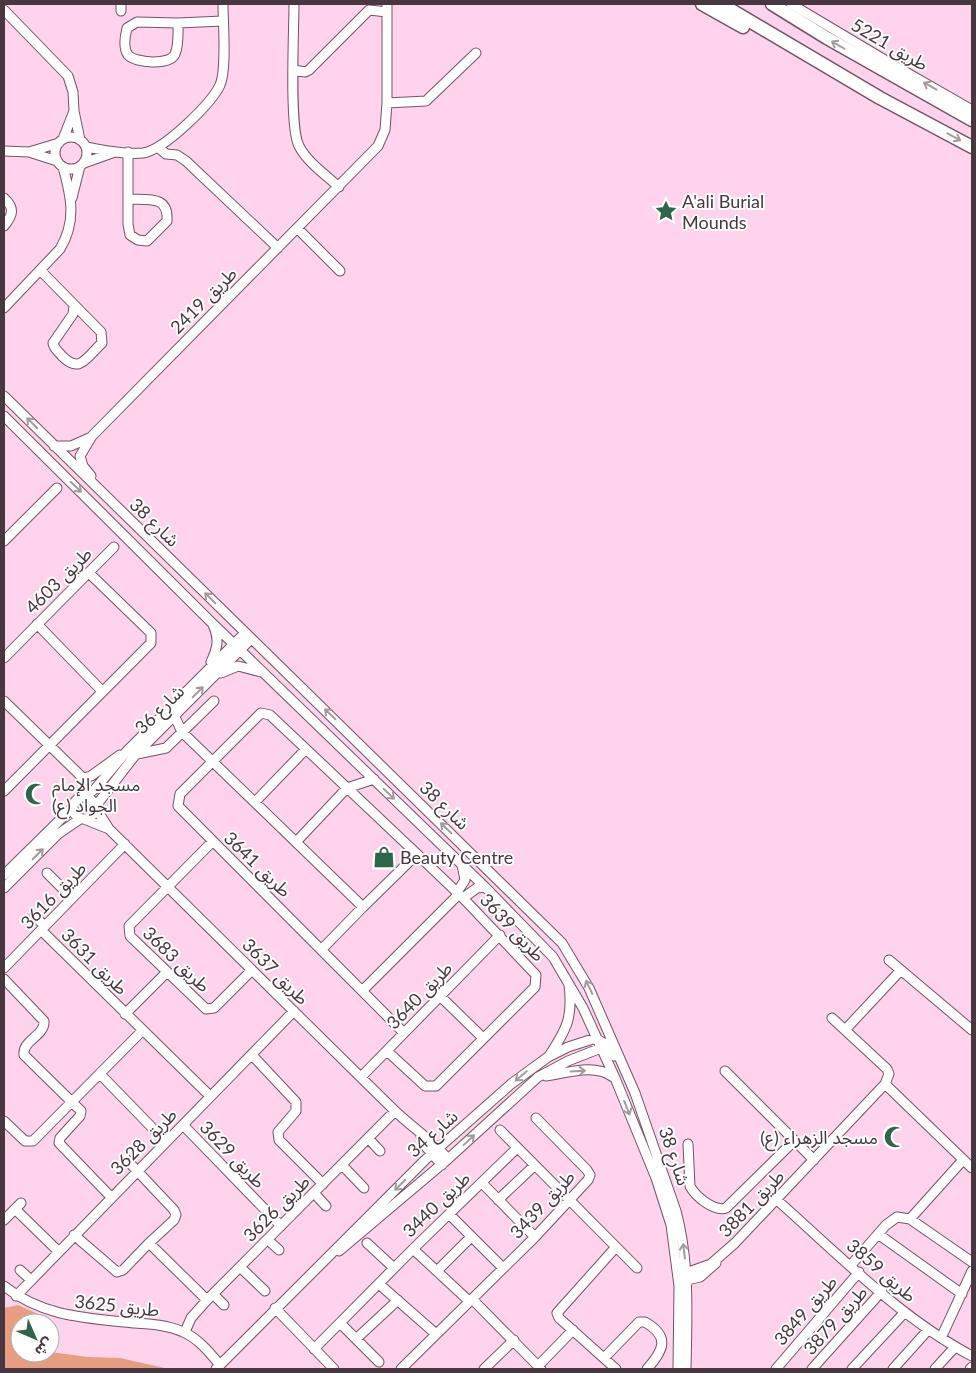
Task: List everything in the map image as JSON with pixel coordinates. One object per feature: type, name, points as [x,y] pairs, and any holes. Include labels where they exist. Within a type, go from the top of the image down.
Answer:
[{"type":"highway","points":[[702,4],[972,146]]},
{"type":"highway","points":[[721,4],[880,98]]},
{"type":"highway","points":[[772,4],[827,38],[972,120]]},
{"type":"street","points":[[29,152],[69,137],[83,144],[115,152],[144,153],[159,148],[183,127],[221,84],[224,4]]},
{"type":"street","points":[[294,4],[294,70],[298,144],[304,154],[339,187]]},
{"type":"street","name":"طريق 5221","points":[[792,4],[972,110]]},
{"type":"street","points":[[294,70],[305,72],[313,68],[369,10],[387,8]]},
{"type":"street","name":"طريق 2419","points":[[118,509],[81,461],[83,450],[92,436],[378,146],[386,130],[387,8]]},
{"type":"street","points":[[4,10],[68,76],[73,92],[74,111],[86,158],[82,164],[72,198],[72,213],[66,239],[60,249],[4,308]]},
{"type":"street","points":[[178,23],[175,56],[170,60],[161,62],[134,60],[127,54],[125,39],[127,28],[131,24],[137,22],[223,21]]},
{"type":"street","points":[[387,103],[426,101],[476,53]]},
{"type":"street","points":[[72,198],[55,152],[74,111]]},
{"type":"street","points":[[159,148],[166,154],[177,155],[186,161],[278,248]]},
{"type":"street","points":[[4,151],[29,152],[72,169],[115,152]]},
{"type":"street","points":[[128,152],[128,198],[128,224],[130,235],[138,240],[147,241],[167,221],[168,210],[164,204],[158,201],[128,198]]},
{"type":"street","points":[[4,198],[13,209],[12,215],[4,226]]},
{"type":"street","points":[[297,228],[340,270]]},
{"type":"street","points":[[40,270],[101,332],[102,337],[99,346],[80,364],[75,366],[70,364],[54,348],[53,343],[73,314],[74,305]]},
{"type":"street","name":"شارع 38","points":[[4,396],[68,461],[553,933],[577,965],[635,1093],[676,1211],[681,1230],[685,1275],[686,1369]]},
{"type":"street","points":[[5,417],[24,430],[57,460],[68,461],[92,436]]},
{"type":"street","name":"شارع 38","points":[[5,417],[210,621],[536,938],[569,980],[596,1038]]},
{"type":"street","name":"طريق 2419","points":[[54,446],[71,446],[92,436]]},
{"type":"street","points":[[4,541],[56,488]]},
{"type":"street","name":"طريق 4603","points":[[4,658],[114,547]]},
{"type":"street","points":[[4,790],[148,646],[152,636],[89,573]]},
{"type":"street","points":[[210,621],[217,633],[217,647],[209,674],[238,666],[254,669],[268,676]]},
{"type":"street","points":[[37,624],[102,691]]},
{"type":"street","name":"شارع 36","points":[[85,796],[99,786],[127,751],[248,636]]},
{"type":"street","name":"شارع 36","points":[[96,807],[136,754],[174,716],[209,674]]},
{"type":"street","points":[[4,701],[80,776],[86,778],[127,751]]},
{"type":"street","points":[[136,754],[164,750],[214,701]]},
{"type":"street","name":"طريق 3641","points":[[306,749],[270,715],[264,712],[258,715],[180,794],[177,802],[178,806],[404,1033]]},
{"type":"street","points":[[174,716],[182,732],[256,801],[363,907]]},
{"type":"street","points":[[256,801],[306,749],[460,895]]},
{"type":"street","points":[[297,841],[347,788],[374,779]]},
{"type":"street","points":[[4,876],[72,808],[78,798],[85,796],[92,800],[96,807],[94,814],[58,834],[4,888]]},
{"type":"street","name":"طريق 3637","points":[[96,807],[109,828],[421,1135],[445,1162]]},
{"type":"street","points":[[72,808],[75,815],[82,819]]},
{"type":"street","name":"طريق 3637","points":[[82,819],[109,828]]},
{"type":"street","name":"طريق 3683","points":[[212,842],[129,926],[128,931],[130,936],[206,1009],[210,1010],[252,970]]},
{"type":"street","name":"طريق 3616","points":[[4,968],[125,844]]},
{"type":"street","points":[[322,949],[417,854]]},
{"type":"street","points":[[460,895],[465,880],[461,863]]},
{"type":"street","points":[[47,873],[72,898]]},
{"type":"street","points":[[460,895],[485,887]]},
{"type":"street","name":"طريق 3639","points":[[363,990],[460,895],[535,972],[536,983],[433,1088],[422,1085],[387,1051]]},
{"type":"street","name":"طريق 3631","points":[[34,916],[43,928],[125,1014],[210,1096]]},
{"type":"street","name":"طريق 3640","points":[[361,1077],[500,935]]},
{"type":"street","points":[[890,960],[972,1030]]},
{"type":"street","points":[[845,1030],[901,970]]},
{"type":"street","name":"طريق 3631","points":[[125,1014],[167,972]]},
{"type":"street","points":[[4,979],[44,1021],[42,1029],[26,1047],[24,1055],[82,1114],[60,1138],[59,1143],[111,1197]]},
{"type":"street","points":[[548,1057],[570,1020],[569,980]]},
{"type":"street","points":[[440,996],[483,1038]]},
{"type":"street","name":"طريق 3628","points":[[16,1296],[74,1234],[252,1056],[294,1011]]},
{"type":"street","points":[[832,1018],[887,1069],[889,1074],[885,1084],[972,1168]]},
{"type":"street","points":[[4,1121],[25,1141],[31,1142],[142,1031]]},
{"type":"street","points":[[603,1046],[608,1031]]},
{"type":"street","points":[[596,1038],[612,1052],[628,1086],[635,1093]]},
{"type":"street","name":"شارع 34","points":[[218,1367],[298,1284],[436,1151],[511,1084],[548,1057],[568,1047],[596,1038]]},
{"type":"street","name":"شارع 38","points":[[603,1046],[656,1178],[671,1225],[679,1286],[678,1369]]},
{"type":"street","name":"شارع 34","points":[[298,1284],[445,1162],[538,1077],[568,1061],[603,1046]]},
{"type":"street","points":[[252,1056],[296,1102],[296,1111],[278,1132],[279,1140],[323,1184]]},
{"type":"street","points":[[538,1077],[569,1071],[597,1070],[606,1071],[615,1078]]},
{"type":"street","points":[[725,1071],[814,1160]]},
{"type":"street","points":[[100,1074],[166,1142]]},
{"type":"street","name":"طريق 3881","points":[[685,1275],[706,1274],[885,1084]]},
{"type":"street","name":"طريق 3626","points":[[185,1332],[191,1318],[210,1297],[395,1111]]},
{"type":"street","name":"طريق 3439","points":[[401,1369],[535,1237],[588,1180],[590,1175],[536,1118]]},
{"type":"street","name":"طريق 3629","points":[[183,1125],[281,1226]]},
{"type":"street","points":[[500,1130],[637,1268]]},
{"type":"street","points":[[368,1138],[380,1151]]},
{"type":"street","points":[[688,1144],[690,1186],[692,1191],[717,1208],[722,1209],[726,1208],[794,1141]]},
{"type":"street","name":"طريق 3440","points":[[314,1349],[412,1249],[517,1148]]},
{"type":"street","points":[[74,1234],[117,1272],[123,1270],[174,1220],[176,1215],[174,1210],[125,1158]]},
{"type":"street","points":[[910,1219],[963,1160]]},
{"type":"street","points":[[342,1165],[364,1188]]},
{"type":"street","points":[[498,1200],[534,1166]]},
{"type":"street","points":[[482,1183],[535,1237]]},
{"type":"street","points":[[314,1194],[326,1206]]},
{"type":"street","name":"طريق 3859","points":[[777,1200],[905,1312],[928,1330],[972,1356]]},
{"type":"street","points":[[4,1220],[18,1206],[58,1251]]},
{"type":"street","points":[[449,1214],[503,1268]]},
{"type":"street","points":[[851,1265],[891,1219],[897,1217],[910,1219],[972,1262]]},
{"type":"street","points":[[878,1234],[962,1294]]},
{"type":"street","points":[[437,1271],[471,1237]]},
{"type":"street","points":[[268,1240],[279,1250]]},
{"type":"street","points":[[149,1243],[210,1297],[224,1306]]},
{"type":"street","points":[[367,1243],[394,1268]]},
{"type":"street","points":[[616,1247],[557,1311],[558,1316],[616,1369]]},
{"type":"street","points":[[412,1249],[514,1340],[540,1368],[573,1330]]},
{"type":"street","points":[[677,1263],[685,1275],[679,1286]]},
{"type":"street","points":[[240,1267],[265,1291]]},
{"type":"street","points":[[20,1270],[31,1280]]},
{"type":"street","points":[[941,1338],[972,1271]]},
{"type":"street","name":"طريق 3849","points":[[776,1369],[859,1272]]},
{"type":"street","points":[[379,1284],[436,1334]]},
{"type":"street","name":"طريق 3625","points":[[4,1286],[16,1296],[46,1310],[65,1315],[158,1325],[185,1332],[202,1345],[218,1367]]},
{"type":"street","name":"طريق 3879","points":[[812,1369],[882,1292]]},
{"type":"street","points":[[356,1338],[398,1300]]},
{"type":"street","points":[[275,1308],[334,1369]]},
{"type":"street","points":[[852,1369],[905,1312]]},
{"type":"street","points":[[604,1358],[639,1322],[645,1322],[659,1334],[663,1346],[659,1355],[647,1369]]},
{"type":"street","points":[[340,1323],[379,1362]]},
{"type":"street","points":[[893,1369],[928,1330]]},
{"type":"street","points":[[484,1369],[514,1340]]},
{"type":"street","points":[[935,1369],[955,1347]]},
{"type":"shaded area","points":[[18,1305],[36,1313],[10,1313],[10,1363],[60,1363],[60,1353],[120,1358],[169,1369],[4,1369],[4,1308]]},
{"type":"place","name":"A'ali Burial Mounds","points":[[666,211]]},
{"type":"place","name":"مسجد الإمام الجواد (ع)","points":[[36,794]]},
{"type":"place","name":"Beauty Centre","points":[[384,857]]},
{"type":"place","name":"مسجد الزهراء (ع)","points":[[895,1137]]}]
